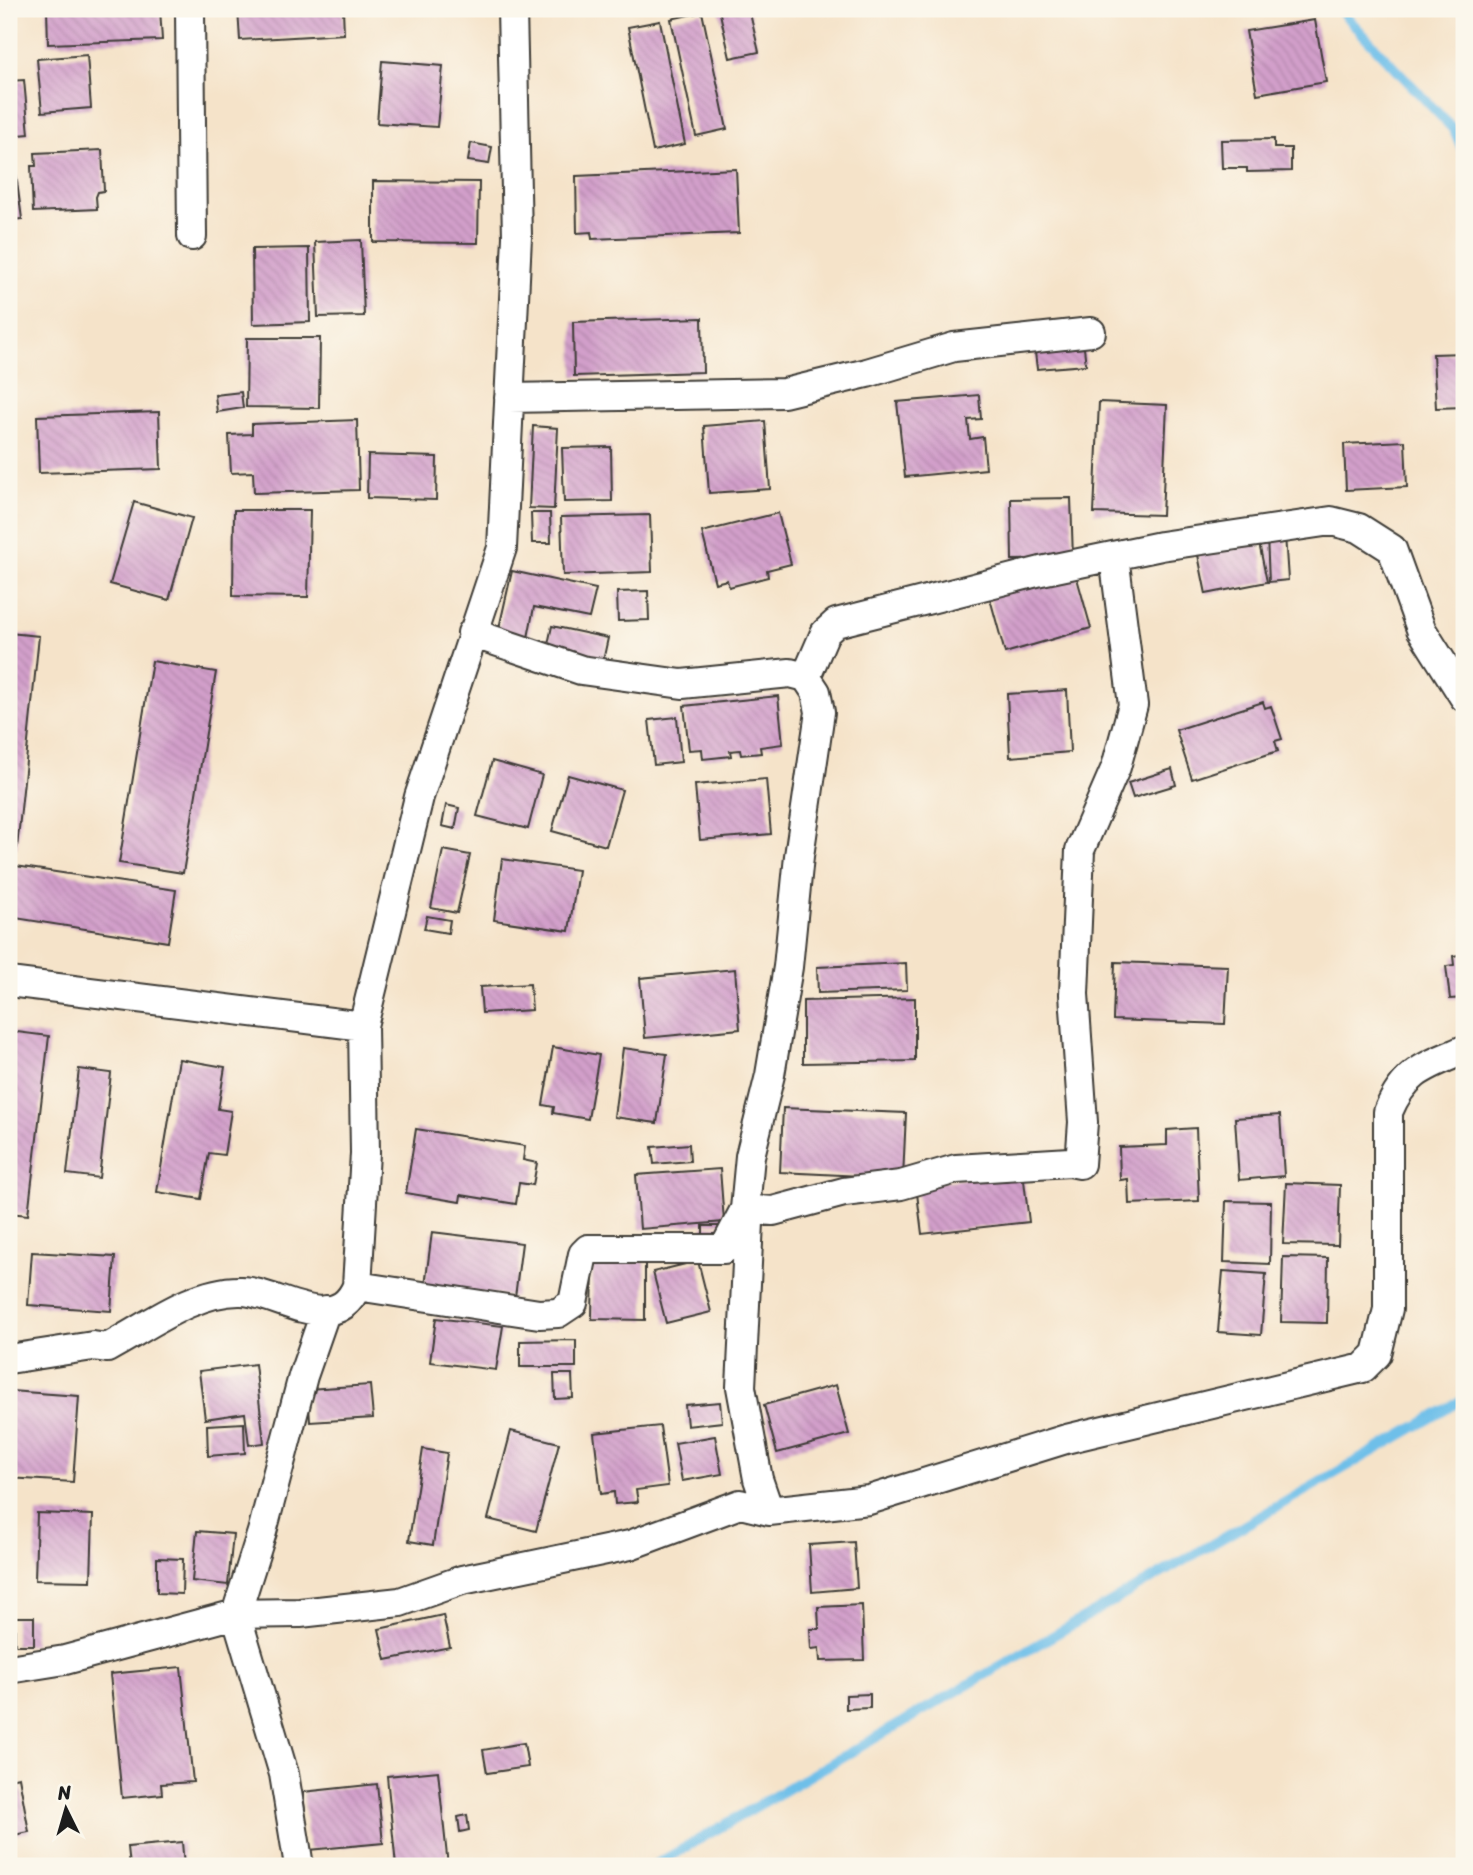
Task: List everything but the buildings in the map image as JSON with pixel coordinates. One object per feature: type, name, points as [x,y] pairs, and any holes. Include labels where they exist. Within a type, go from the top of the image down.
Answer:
[{"type":"street","points":[[190,9],[192,236]]},
{"type":"street","points":[[9,1359],[93,1346],[107,1348],[198,1299],[219,1293],[243,1290],[311,1311],[337,1308],[352,1298],[357,1286],[365,1153],[363,1026],[419,797],[502,548],[517,237],[512,9]]},
{"type":"street","points":[[509,398],[784,393],[867,373],[954,347],[1091,332]]},
{"type":"street","points":[[806,677],[825,633],[836,623],[1114,556],[1331,521],[1359,528],[1392,549],[1421,629],[1464,697]]},
{"type":"street","points":[[745,1209],[774,1210],[844,1192],[901,1185],[956,1169],[1070,1162],[1080,1164],[1083,1122],[1074,993],[1080,850],[1116,767],[1133,705],[1114,556]]},
{"type":"street","points":[[357,1286],[539,1314],[558,1313],[573,1303],[583,1254],[588,1249],[724,1249],[745,1209],[750,1156],[770,1075],[788,967],[799,856],[820,712],[816,692],[806,677],[790,673],[682,684],[581,670],[472,633]]},
{"type":"street","points":[[9,982],[363,1026]]},
{"type":"street","points":[[9,1669],[65,1660],[236,1614],[300,1613],[400,1602],[462,1580],[630,1545],[740,1504],[769,1511],[869,1500],[1066,1439],[1363,1368],[1377,1354],[1388,1309],[1388,1112],[1398,1088],[1424,1067],[1464,1049]]},
{"type":"street","points":[[745,1209],[749,1222],[741,1387],[758,1479],[769,1511]]},
{"type":"street","points":[[299,1866],[284,1774],[236,1614],[262,1532],[303,1376],[327,1310]]},
{"type":"waterway","points":[[1339,9],[1454,130],[1464,153]]},
{"type":"waterway","points":[[653,1866],[1464,1399]]}]
